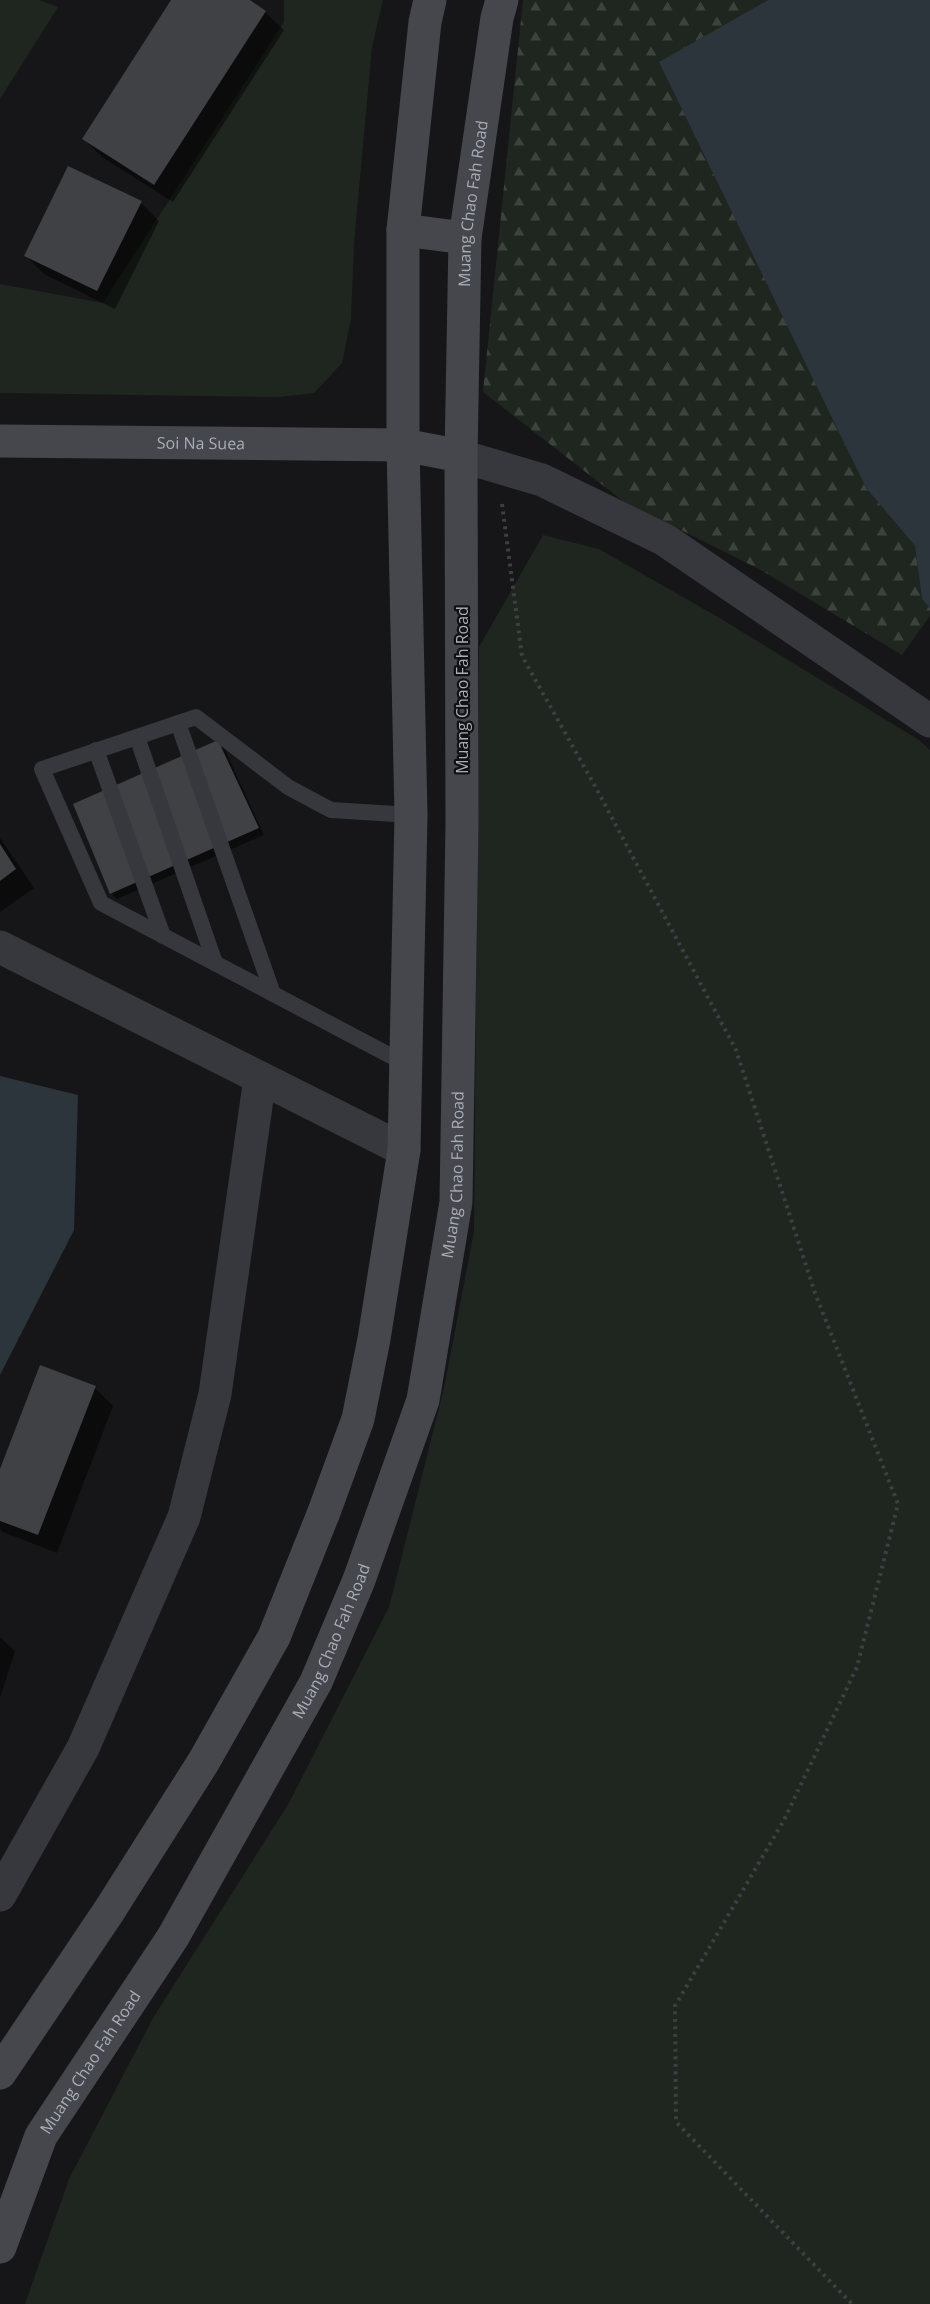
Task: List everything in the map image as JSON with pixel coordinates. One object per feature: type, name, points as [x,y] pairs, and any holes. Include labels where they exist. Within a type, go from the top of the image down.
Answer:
[{"type":"street","points":[[0,2073],[110,1911],[204,1761],[274,1637],[358,1419],[374,1339],[404,1150],[411,816],[403,445],[403,230],[425,22],[430,0]]},
{"type":"street","name":"Muang Chao Fah Road","points":[[0,2247],[41,2136],[173,1937],[316,1682],[359,1580],[423,1400],[456,1202],[462,824],[461,456],[465,238],[497,18],[502,0]]},
{"type":"street","points":[[403,230],[465,238]]},
{"type":"street","name":"Soi Na Suea","points":[[0,441],[403,445],[461,456]]},
{"type":"street","points":[[461,456],[542,480],[665,540],[930,721]]},
{"type":"street","points":[[0,947],[404,1150]]},
{"type":"street","points":[[0,1895],[83,1748],[184,1517],[215,1394],[260,1078]]},
{"type":"lane","points":[[406,1064],[100,903],[42,769],[196,717],[288,787],[330,810],[411,816]]},
{"type":"lane","points":[[178,723],[273,994]]},
{"type":"lane","points":[[137,737],[215,963]]},
{"type":"lane","points":[[96,750],[163,936]]},
{"type":"path","points":[[496,467],[522,656],[596,788],[736,1050],[815,1293],[898,1504],[857,1667],[784,1820],[675,2006],[676,2122],[852,2304]]},
{"type":"green space","points":[[0,0],[39,0],[58,7],[0,99]]},
{"type":"green space","points":[[284,0],[383,0],[372,47],[354,243],[351,319],[342,363],[314,393],[279,397],[0,393],[0,284],[103,303],[284,22]]},
{"type":"green space","points":[[523,0],[768,0],[660,62],[866,488],[915,546],[922,598],[930,608],[930,616],[902,655],[759,569],[623,501],[483,392]]},
{"type":"green space","points":[[543,535],[599,549],[718,617],[919,740],[930,750],[930,2304],[25,2304],[69,2179],[153,2018],[289,1803],[389,1607],[444,1388],[474,1231],[479,647]]},
{"type":"shaded area","points":[[768,0],[930,0],[930,608],[922,599],[915,546],[866,488],[659,62]]},
{"type":"shaded area","points":[[0,1076],[78,1095],[74,1230],[0,1375]]},
{"type":"building","points":[[171,0],[250,0],[266,11],[154,185],[82,139]]},
{"type":"building","points":[[68,166],[142,201],[97,291],[24,256]]},
{"type":"building","points":[[218,740],[259,828],[110,894],[73,804]]},
{"type":"building","points":[[0,844],[16,869],[0,881]]},
{"type":"building","points":[[40,1365],[96,1386],[38,1535],[0,1521],[0,1469]]}]
